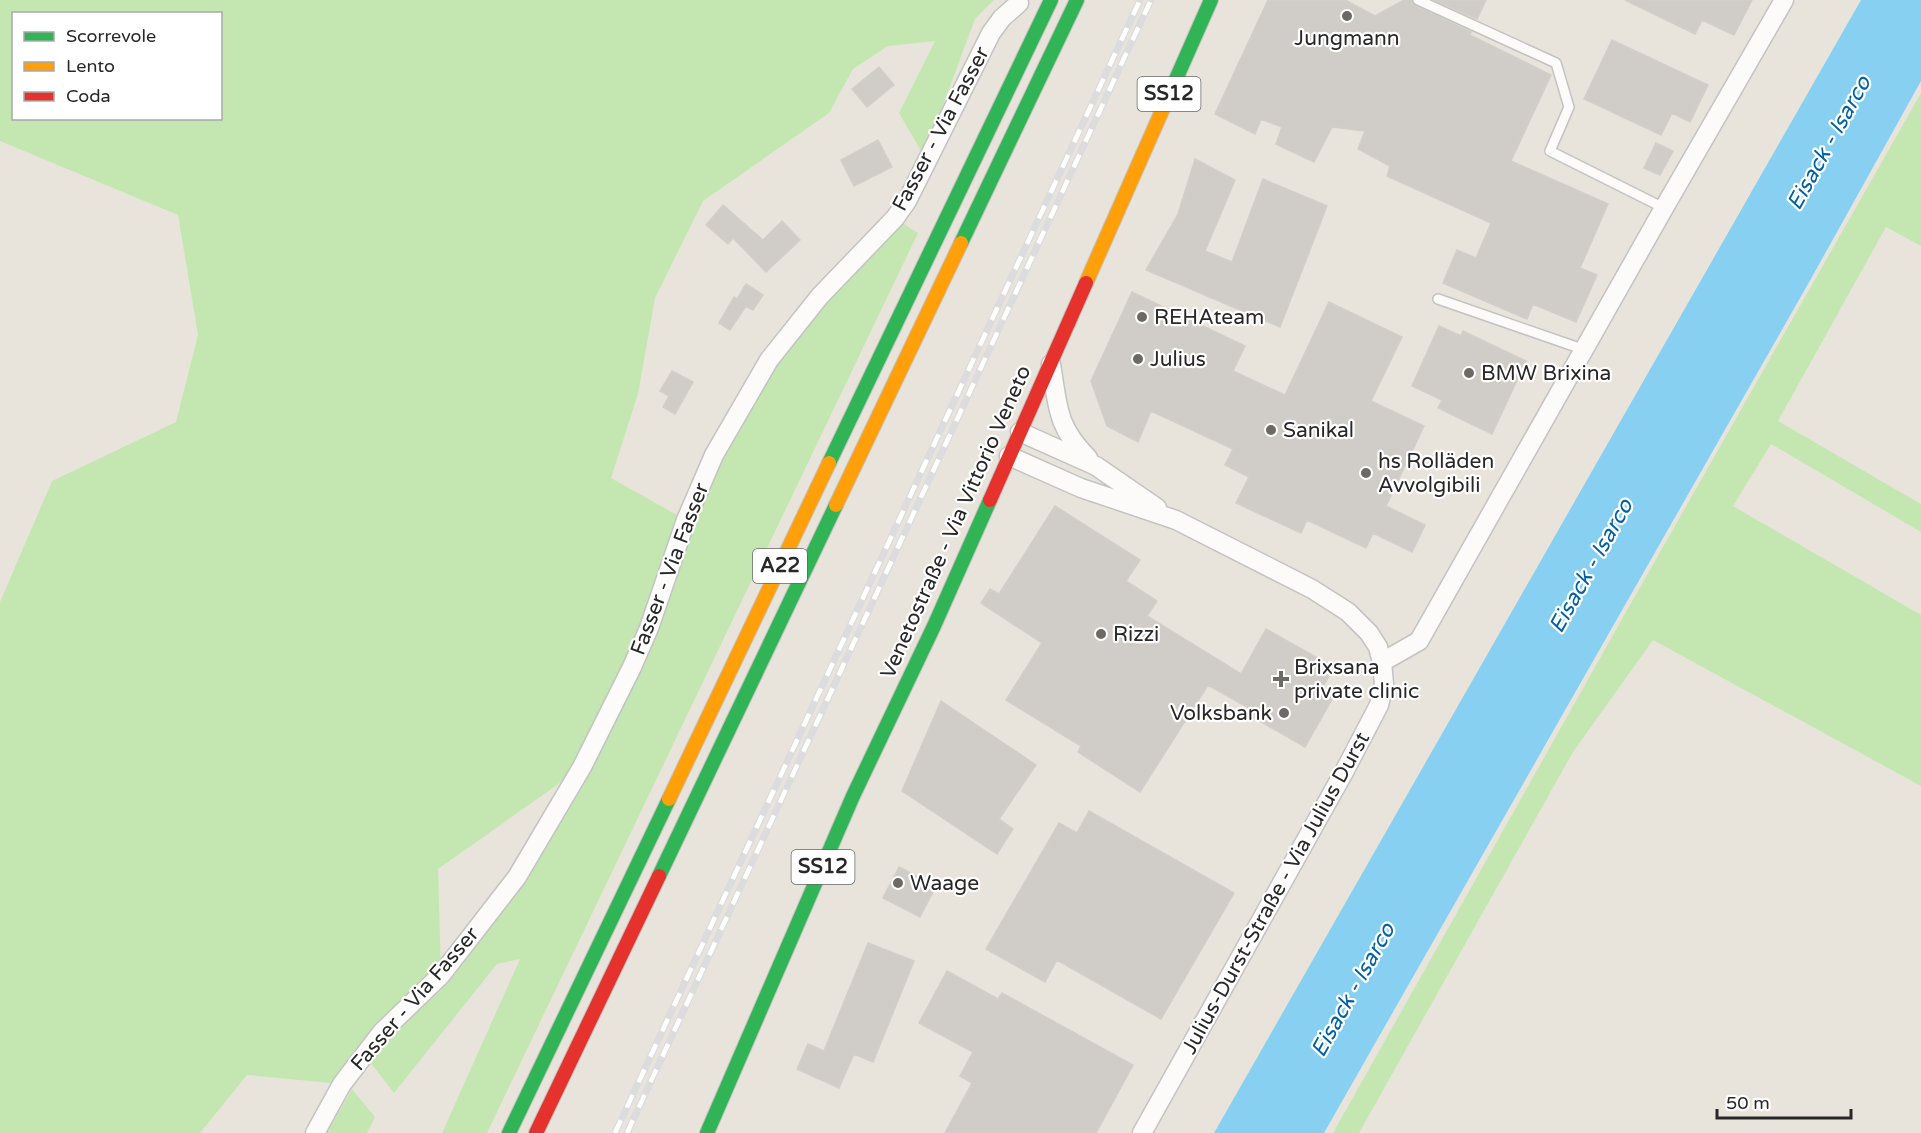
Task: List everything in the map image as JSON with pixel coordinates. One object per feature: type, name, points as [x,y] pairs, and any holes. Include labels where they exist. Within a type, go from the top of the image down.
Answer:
[{"type":"main road","name":"A22","points":[[510,1133],[1051,0]]},
{"type":"main road","name":"A22","points":[[536,1133],[1077,0]]},
{"type":"main road","name":"Venetostraße - Via Vittorio Veneto","points":[[707,1133],[854,796],[934,626],[1211,0]]},
{"type":"street","points":[[1020,432],[1096,466],[1176,520],[1312,589],[1348,612],[1370,633],[1378,647],[1382,662],[1419,641],[1784,0]]},
{"type":"street","name":"Fasser - Via Fasser","points":[[315,1133],[342,1084],[382,1032],[441,975],[517,877],[582,767],[632,667],[649,628],[686,520],[714,455],[769,360],[820,296],[895,218],[908,201],[991,33],[1002,18],[1019,3]]},
{"type":"street","points":[[1051,362],[1061,420],[1072,442],[1096,466]]},
{"type":"street","points":[[1009,456],[1081,488],[1176,520]]},
{"type":"street","name":"Julius-Durst-Straße - Via Julius Durst","points":[[1142,1133],[1339,782],[1379,705],[1384,684],[1382,662]]},
{"type":"lane","points":[[1418,0],[1556,63],[1569,106],[1550,151],[1664,208]]},
{"type":"lane","points":[[1438,299],[1585,350]]},
{"type":"green space","points":[[0,0],[994,0],[975,19],[924,156],[899,113],[935,41],[888,46],[853,69],[829,113],[703,201],[655,298],[638,394],[611,478],[686,520],[769,360],[895,218],[918,233],[487,1133],[442,1133],[520,959],[497,964],[394,1093],[370,1062],[441,976],[581,768],[438,869],[441,975],[342,1084],[247,1075],[200,1133],[0,1133],[0,602],[52,481],[176,422],[198,335],[178,215],[0,141]]},
{"type":"green space","points":[[1921,93],[1921,246],[1886,227],[1778,421],[1921,504],[1921,532],[1771,444],[1733,506],[1921,615],[1921,786],[1653,640],[1573,752],[1359,1133],[1333,1133],[1622,619]]},
{"type":"green space","points":[[352,1089],[375,1117],[367,1133],[327,1133]]},
{"type":"water","name":"Eisack - Isarco","points":[[1861,0],[1921,0],[1921,81],[1812,277],[1324,1133],[1214,1133]]},
{"type":"building","points":[[1268,0],[1345,0],[1375,16],[1404,0],[1411,0],[1415,6],[1471,32],[1470,35],[1551,75],[1511,161],[1608,204],[1580,268],[1597,275],[1576,322],[1533,304],[1527,319],[1443,283],[1457,250],[1476,258],[1491,223],[1387,176],[1390,166],[1358,149],[1365,131],[1332,127],[1314,162],[1276,144],[1282,127],[1261,119],[1255,134],[1215,114]]},
{"type":"building","points":[[1434,0],[1486,0],[1477,19]]},
{"type":"building","points":[[1625,0],[1752,0],[1734,35],[1702,20],[1695,34]]},
{"type":"building","points":[[1612,40],[1708,85],[1690,122],[1672,113],[1661,135],[1584,99]]},
{"type":"building","points":[[879,67],[894,85],[867,107],[852,89]]},
{"type":"building","points":[[878,140],[892,167],[854,186],[841,160]]},
{"type":"building","points":[[1656,143],[1673,151],[1660,175],[1644,168]]},
{"type":"building","points":[[1195,159],[1235,180],[1205,251],[1232,262],[1263,179],[1327,206],[1280,327],[1146,270],[1178,214]]},
{"type":"building","points":[[723,205],[763,240],[782,221],[800,240],[766,272],[733,238],[728,244],[706,225]]},
{"type":"building","points":[[746,284],[763,295],[753,310],[746,306],[730,330],[719,323],[734,297],[737,299]]},
{"type":"building","points":[[1132,292],[1245,346],[1233,371],[1285,395],[1329,302],[1402,337],[1371,401],[1424,426],[1386,506],[1425,525],[1412,552],[1373,533],[1366,548],[1307,520],[1301,533],[1236,503],[1249,477],[1225,465],[1233,449],[1151,411],[1138,442],[1107,426],[1091,381]]},
{"type":"building","name":"BMW Brixina","points":[[1439,326],[1461,336],[1463,331],[1526,361],[1492,434],[1438,408],[1442,400],[1412,386]]},
{"type":"building","points":[[672,371],[693,382],[675,414],[663,407],[669,396],[660,391]]},
{"type":"building","points":[[1055,506],[1140,560],[1126,581],[1157,601],[1147,616],[1241,674],[1266,629],[1334,667],[1323,687],[1335,694],[1305,747],[1244,712],[1247,707],[1208,685],[1140,792],[1078,752],[1081,746],[1006,700],[1042,643],[981,603],[990,589],[999,594]]},
{"type":"building","points":[[941,701],[1036,765],[999,819],[1013,829],[997,854],[902,791]]},
{"type":"building","points":[[1089,811],[1234,893],[1161,1019],[1057,960],[1045,982],[986,949],[1059,823],[1077,833]]},
{"type":"building","points":[[899,867],[936,886],[920,917],[883,898]]},
{"type":"building","points":[[868,943],[914,961],[873,1062],[854,1054],[839,1088],[797,1069],[808,1044],[824,1051]]},
{"type":"building","points":[[947,971],[998,999],[1002,993],[1133,1065],[1096,1133],[945,1133],[972,1083],[960,1076],[973,1052],[919,1023]]},
{"type":"railway","points":[[615,1133],[1140,0]]},
{"type":"railway","points":[[627,1133],[1151,0]]},
{"type":"traffic: fast","points":[[829,463],[1051,0]]},
{"type":"traffic: fast","points":[[961,243],[1077,0]]},
{"type":"traffic: fast","points":[[1169,95],[1211,0]]},
{"type":"traffic: fast","points":[[707,1133],[853,796],[934,626],[990,500]]},
{"type":"traffic: fast","points":[[659,876],[836,505]]},
{"type":"traffic: fast","points":[[509,1133],[669,799]]},
{"type":"traffic: slow","points":[[1086,283],[1169,95]]},
{"type":"traffic: slow","points":[[836,505],[961,243]]},
{"type":"traffic: slow","points":[[669,799],[829,463]]},
{"type":"traffic: jam","points":[[990,500],[1086,283]]},
{"type":"traffic: jam","points":[[536,1133],[659,876]]},
{"type":"place","name":"Jungmann","points":[[1347,16]]},
{"type":"place","name":"REHAteam","points":[[1142,317]]},
{"type":"place","name":"Julius","points":[[1138,359]]},
{"type":"place","name":"BMW Brixina","points":[[1469,373]]},
{"type":"place","name":"Sanikal","points":[[1271,430]]},
{"type":"place","name":"hs Rolläden Avvolgibili","points":[[1366,473]]},
{"type":"place","name":"Rizzi","points":[[1101,634]]},
{"type":"place","name":"Brixsana private clinic","points":[[1281,679]]},
{"type":"place","name":"Volksbank","points":[[1284,713]]},
{"type":"place","name":"Waage","points":[[898,883]]}]
